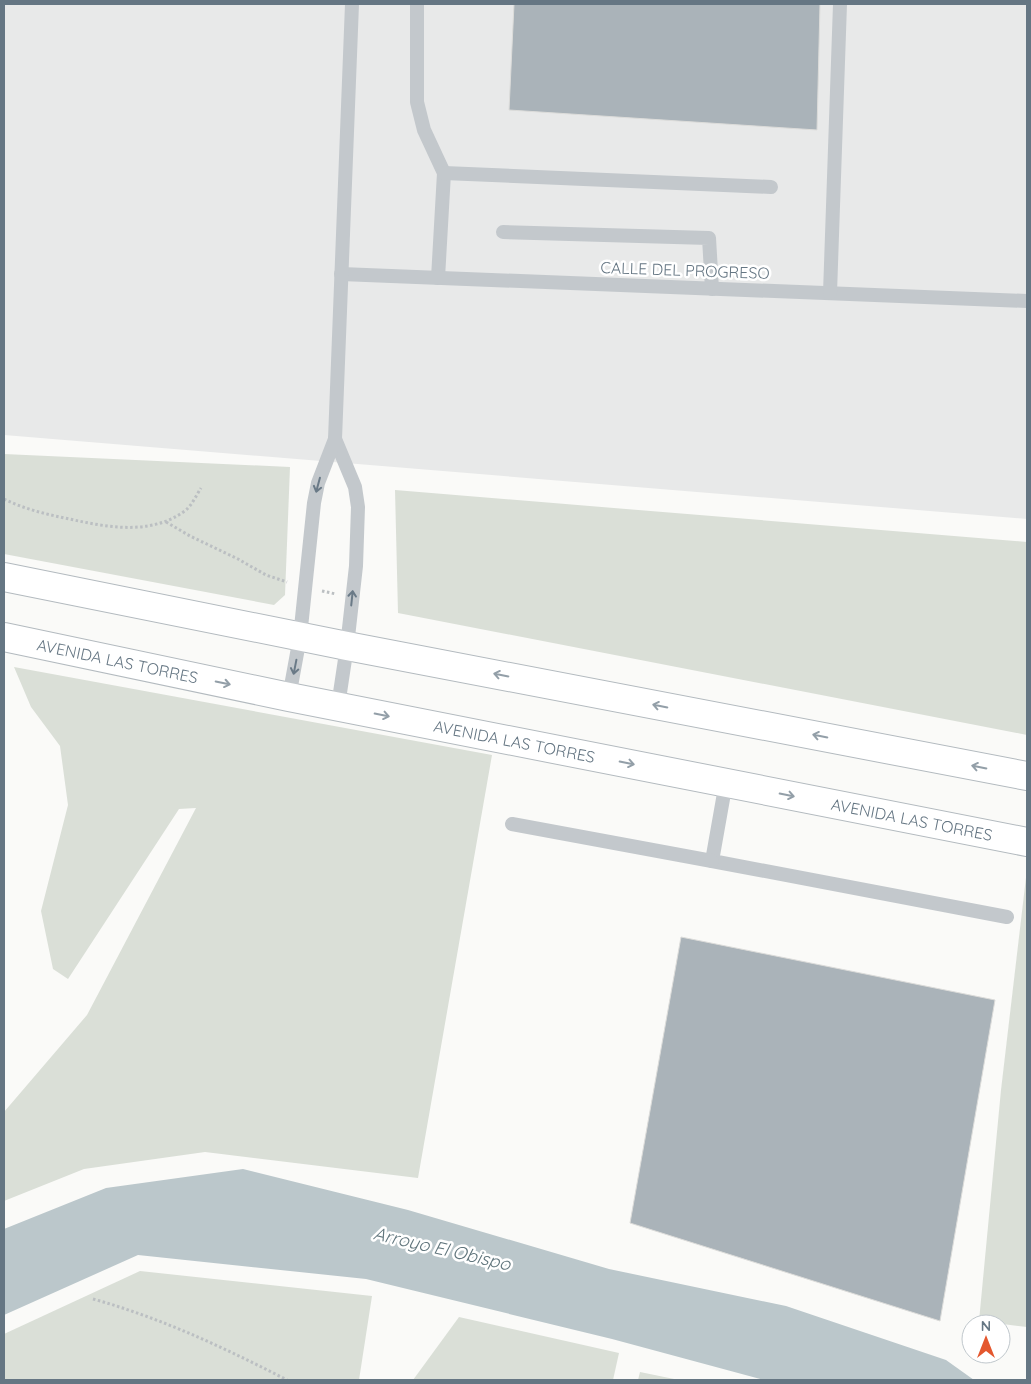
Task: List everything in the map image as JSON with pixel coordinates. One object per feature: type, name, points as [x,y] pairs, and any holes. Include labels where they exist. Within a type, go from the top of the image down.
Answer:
[{"type":"street","points":[[4,577],[300,637],[1027,776]]},
{"type":"street","name":"AVENIDA LAS TORRES","points":[[4,637],[289,698],[338,706],[1027,842]]},
{"type":"lane","points":[[289,698],[300,637],[316,490],[335,439],[352,4]]},
{"type":"lane","points":[[417,4],[417,102],[424,130],[444,173],[438,278]]},
{"type":"lane","points":[[830,293],[840,4]]},
{"type":"lane","points":[[444,173],[770,187]]},
{"type":"lane","points":[[503,232],[709,238],[712,288]]},
{"type":"lane","name":"CALLE DEL PROGRESO","points":[[341,274],[1027,301]]},
{"type":"lane","points":[[335,439],[355,487],[358,507],[356,566],[338,706]]},
{"type":"lane","points":[[712,861],[726,782]]},
{"type":"lane","points":[[512,824],[1007,917]]},
{"type":"path","points":[[4,499],[47,515],[123,528],[165,522],[187,509],[201,488]]},
{"type":"path","points":[[165,522],[266,574],[305,588],[352,597]]},
{"type":"path","points":[[93,1299],[127,1308],[172,1326],[287,1380]]},
{"type":"shaded area","points":[[4,4],[1027,4],[1027,519],[4,435]]},
{"type":"shaded area","points":[[4,454],[290,467],[285,595],[274,605],[4,554]]},
{"type":"shaded area","points":[[395,490],[1027,542],[1027,735],[398,613]]},
{"type":"shaded area","points":[[14,667],[492,755],[418,1178],[205,1152],[84,1169],[4,1201],[4,1112],[87,1015],[196,808],[179,809],[68,979],[53,969],[41,911],[68,805],[60,746],[31,707]]},
{"type":"shaded area","points":[[1027,869],[1027,1327],[1011,1325],[1011,1314],[980,1314],[1001,1090]]},
{"type":"shaded area","points":[[140,1271],[372,1296],[359,1380],[4,1380],[4,1334]]},
{"type":"shaded area","points":[[459,1317],[619,1353],[613,1380],[413,1380]]},
{"type":"shaded area","points":[[640,1372],[679,1380],[638,1380]]},
{"type":"water","name":"Arroyo El Obispo","points":[[243,1169],[408,1210],[609,1269],[786,1306],[946,1360],[974,1380],[764,1380],[612,1339],[366,1279],[138,1255],[4,1315],[4,1229],[106,1188]]},
{"type":"building","points":[[514,4],[820,4],[817,130],[509,110]]},
{"type":"building","points":[[681,937],[995,1000],[940,1321],[630,1223]]}]
